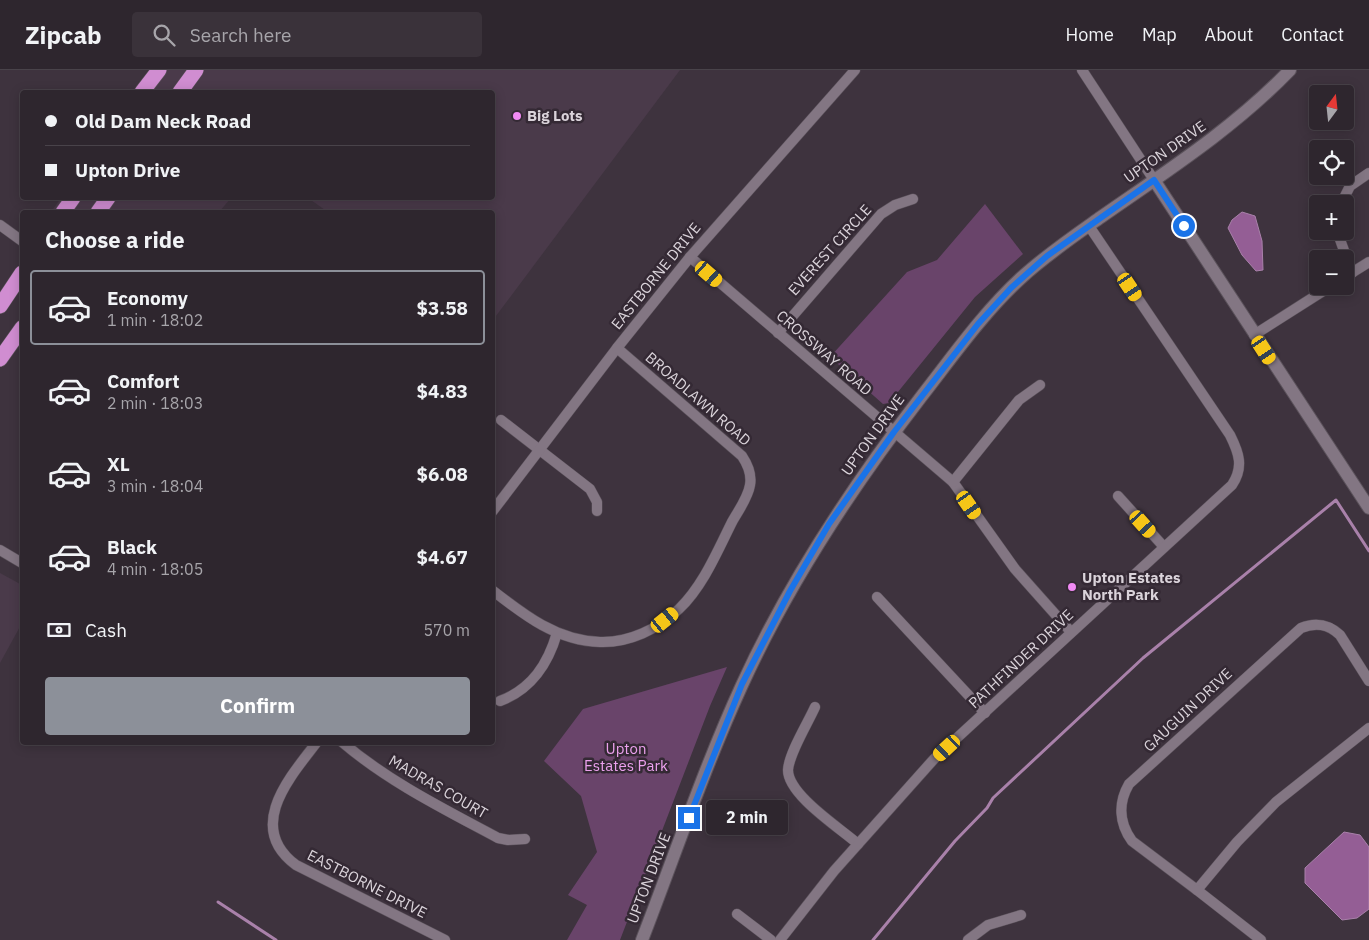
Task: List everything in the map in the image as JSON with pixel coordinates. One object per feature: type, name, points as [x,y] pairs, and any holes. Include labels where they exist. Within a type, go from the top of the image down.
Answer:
[{"type":"highway","points":[[144,90],[159,70]]},
{"type":"highway","points":[[181,90],[196,70]]},
{"type":"highway","points":[[0,306],[20,276]]},
{"type":"highway","points":[[0,359],[20,331]]},
{"type":"main road","name":"UPTON DRIVE","points":[[642,940],[742,684],[798,575],[850,493],[894,432],[978,324],[999,300],[1047,256],[1237,119],[1290,70]]},
{"type":"main road","points":[[1154,180],[1369,508]]},
{"type":"street","name":"EASTBORNE DRIVE","points":[[495,508],[617,348],[690,257],[855,70]]},
{"type":"street","points":[[1082,70],[1154,180]]},
{"type":"street","points":[[1346,195],[1350,186],[1369,173]]},
{"type":"street","name":"EVEREST CIRCLE","points":[[778,333],[881,214],[895,205],[913,198]]},
{"type":"street","points":[[0,225],[20,240]]},
{"type":"street","name":"PATHFINDER DRIVE","points":[[780,940],[858,844],[934,759],[1232,485],[1240,468],[1240,459],[1230,435],[1089,226]]},
{"type":"street","name":"CROSSWAY ROAD","points":[[690,257],[953,482],[1015,569],[1071,632]]},
{"type":"street","points":[[1354,271],[1369,262]]},
{"type":"street","points":[[1254,335],[1317,295]]},
{"type":"street","name":"BROADLAWN ROAD","points":[[495,592],[522,613],[557,632],[585,641],[617,641],[648,631],[665,620],[688,599],[699,585],[748,493],[750,473],[742,456],[617,348]]},
{"type":"street","points":[[953,482],[1019,400],[1040,385]]},
{"type":"street","points":[[500,420],[590,489],[597,502],[597,511]]},
{"type":"street","points":[[1118,496],[1164,547]]},
{"type":"street","points":[[0,550],[20,562]]},
{"type":"street","points":[[877,597],[985,713]]},
{"type":"street","name":"GAUGUIN DRIVE","points":[[1261,940],[1132,841],[1123,823],[1121,803],[1130,784],[1301,628],[1316,624],[1334,629],[1340,635],[1369,682]]},
{"type":"street","points":[[500,701],[513,696],[533,680],[550,653],[557,632]]},
{"type":"street","points":[[815,707],[790,762],[789,778],[801,796],[858,844]]},
{"type":"street","points":[[1197,890],[1237,842],[1276,802],[1369,728]]},
{"type":"street","name":"EASTBORNE DRIVE","points":[[315,745],[277,800],[273,823],[278,844],[283,853],[296,865],[445,940]]},
{"type":"street","name":"MADRAS COURT","points":[[346,745],[383,774],[413,793],[498,838],[508,840],[525,839]]},
{"type":"street","points":[[737,914],[771,940]]},
{"type":"street","points":[[968,940],[988,925],[1001,919],[1021,915]]},
{"type":"shaded area","points":[[150,70],[680,70],[495,317],[495,210],[325,210],[311,200],[495,200],[495,90],[135,90]]},
{"type":"shaded area","points":[[60,200],[229,200],[221,210],[52,210]]},
{"type":"shaded area","points":[[1242,212],[1255,216],[1262,241],[1263,270],[1256,271],[1242,255],[1228,228],[1232,220]]},
{"type":"shaded area","points":[[0,573],[20,584],[20,627],[0,663]]},
{"type":"shaded area","points":[[1344,832],[1360,835],[1369,847],[1369,909],[1357,918],[1342,920],[1305,883],[1305,868]]},
{"type":"green space","points":[[985,204],[1023,254],[975,297],[889,403],[883,404],[830,357],[907,272],[937,260]]},
{"type":"green space","name":"Upton Estates Park","points":[[727,667],[710,706],[620,940],[567,940],[587,905],[568,895],[597,852],[581,796],[544,761],[583,709]]},
{"type":"waterway","points":[[873,940],[955,841],[987,808],[993,798],[1143,658],[1336,500],[1369,551]]},
{"type":"waterway","points":[[218,902],[276,940]]},
{"type":"place","name":"Big Lots","points":[[517,116]]},
{"type":"place","name":"Upton Estates North Park","points":[[1072,587]]},
{"type":"route","points":[[689,818],[742,684],[798,575],[829,524],[894,432],[978,324],[1022,277],[1047,256],[1154,180],[1184,226]]}]
